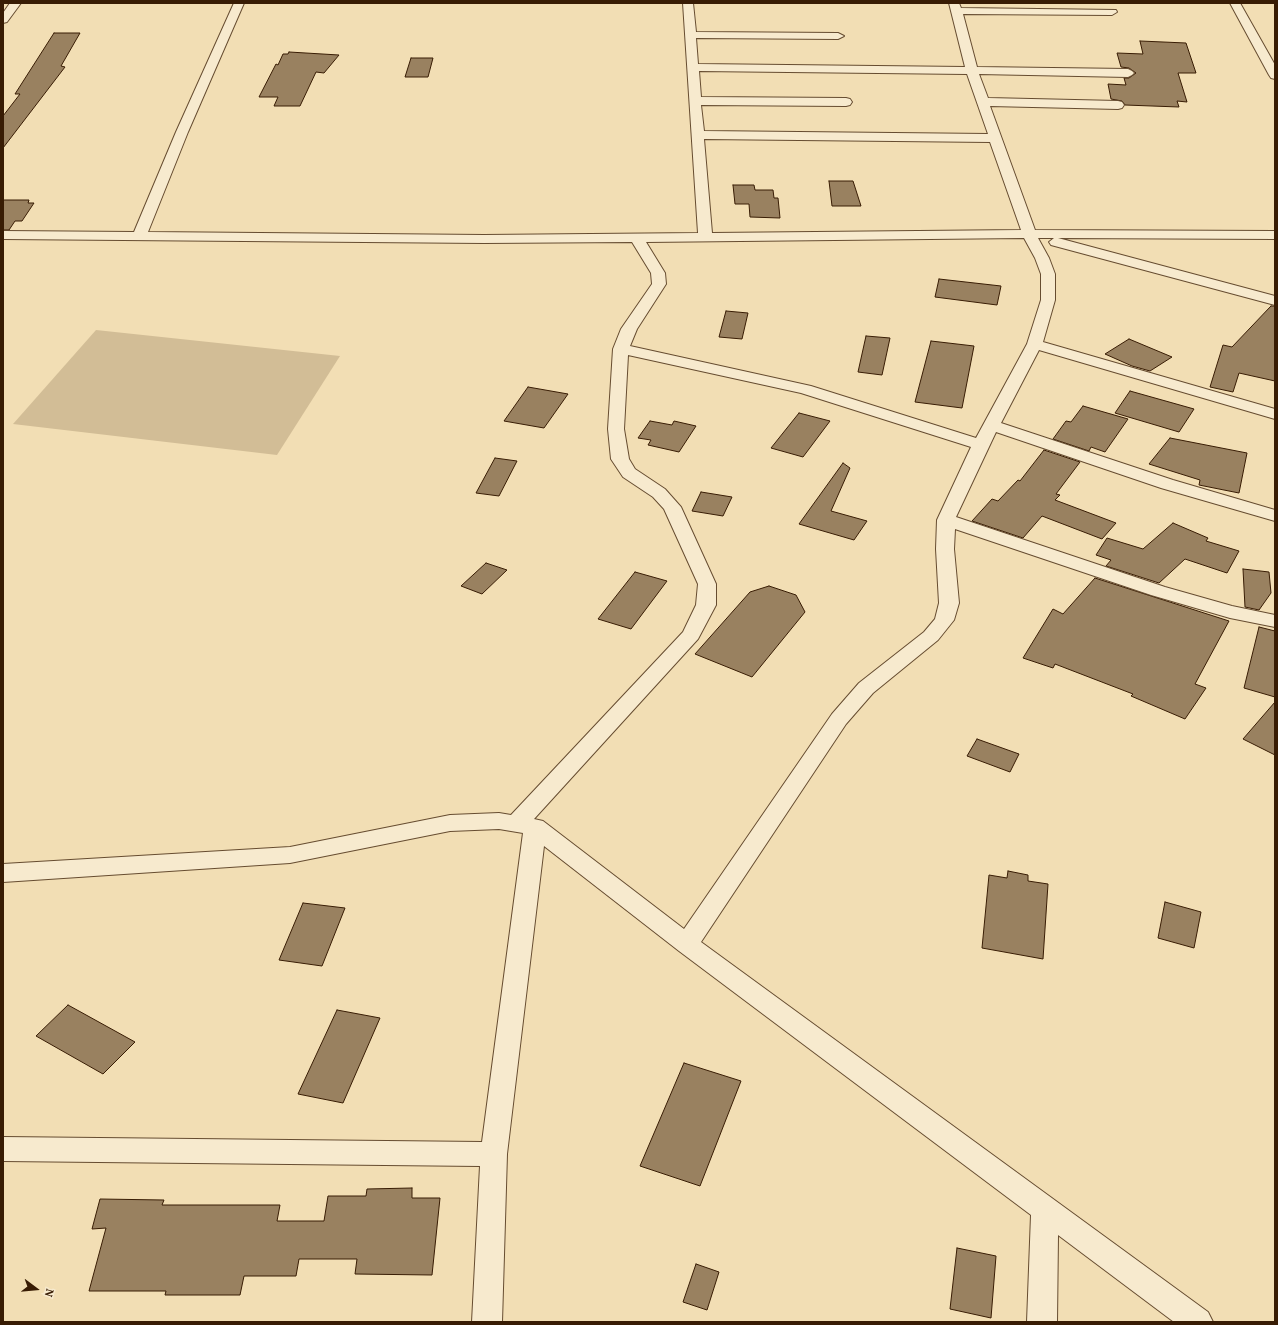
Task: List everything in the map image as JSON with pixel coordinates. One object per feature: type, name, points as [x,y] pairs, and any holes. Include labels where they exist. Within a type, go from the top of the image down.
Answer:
[{"type":"street","points":[[3,20],[16,3]]},
{"type":"street","points":[[139,237],[182,132],[239,3]]},
{"type":"street","points":[[688,3],[705,237]]},
{"type":"street","points":[[1235,3],[1275,75]]},
{"type":"street","points":[[687,944],[839,719],[866,688],[931,636],[944,620],[948,603],[945,549],[946,520],[991,425],[1035,344],[1048,300],[1048,274],[1042,258],[1029,234],[983,102],[972,70],[955,7],[1112,12]]},
{"type":"street","points":[[690,36],[838,36]]},
{"type":"street","points":[[692,67],[1128,73]]},
{"type":"street","points":[[695,100],[846,102]]},
{"type":"street","points":[[983,102],[1118,105]]},
{"type":"street","points":[[698,135],[996,138]]},
{"type":"street","points":[[3,235],[476,239],[1029,234],[1275,235]]},
{"type":"street","points":[[1029,234],[1275,301]]},
{"type":"street","points":[[487,1322],[494,1154],[525,826],[691,635],[706,606],[707,584],[672,507],[659,493],[629,473],[620,459],[616,429],[621,349],[629,329],[658,284],[658,273],[637,238]]},
{"type":"street","points":[[1035,344],[1275,414]]},
{"type":"street","points":[[621,349],[806,389],[981,445]]},
{"type":"street","points":[[991,425],[1167,484],[1275,516]]},
{"type":"street","points":[[946,520],[1158,591],[1230,612],[1275,621]]},
{"type":"street","points":[[3,873],[290,855],[450,823],[499,821],[525,826],[1198,1322]]},
{"type":"street","points":[[3,1149],[494,1154]]},
{"type":"street","points":[[1042,1322],[1045,1209]]},
{"type":"shaded area","points":[[96,330],[340,356],[277,455],[13,424]]},
{"type":"building","points":[[54,33],[80,33],[61,66],[65,67],[3,148],[3,116],[20,94],[15,94]]},
{"type":"building","points":[[1140,41],[1186,43],[1196,73],[1178,73],[1187,102],[1177,101],[1179,107],[1125,105],[1122,101],[1111,99],[1108,84],[1126,85],[1124,78],[1129,78],[1136,73],[1129,68],[1121,67],[1117,53],[1143,54]]},
{"type":"building","points":[[289,52],[339,55],[324,73],[316,72],[300,106],[274,106],[278,97],[259,97],[276,64],[278,65],[283,54],[288,54]]},
{"type":"building","points":[[411,58],[433,58],[428,77],[405,77]]},
{"type":"building","points":[[829,181],[853,181],[861,206],[832,206]]},
{"type":"building","points":[[733,185],[754,185],[755,190],[773,190],[774,198],[778,198],[780,218],[750,217],[749,204],[735,204]]},
{"type":"building","points":[[3,200],[29,200],[28,203],[34,203],[22,221],[15,221],[9,230],[3,230]]},
{"type":"building","points":[[939,279],[1001,286],[997,305],[935,297]]},
{"type":"building","points":[[1271,306],[1275,306],[1275,381],[1239,373],[1233,392],[1210,387],[1223,345],[1232,347]]},
{"type":"building","points":[[726,311],[748,313],[742,339],[719,337]]},
{"type":"building","points":[[866,336],[890,338],[882,375],[858,372]]},
{"type":"building","points":[[1129,339],[1172,357],[1150,371],[1132,366],[1105,354]]},
{"type":"building","points":[[931,341],[974,346],[962,408],[915,402]]},
{"type":"building","points":[[528,387],[568,394],[544,428],[504,421]]},
{"type":"building","points":[[1130,391],[1194,409],[1179,432],[1115,413]]},
{"type":"building","points":[[1083,406],[1128,419],[1105,452],[1091,447],[1089,451],[1053,439],[1066,421],[1071,422]]},
{"type":"building","points":[[799,413],[830,421],[803,457],[771,448]]},
{"type":"building","points":[[650,421],[672,425],[674,421],[696,426],[679,452],[648,445],[651,440],[638,438]]},
{"type":"building","points":[[1170,438],[1247,453],[1239,493],[1199,485],[1200,480],[1149,464]]},
{"type":"building","points":[[1044,450],[1080,462],[1056,494],[1060,495],[1055,500],[1116,523],[1102,539],[1042,516],[1023,538],[972,521],[992,499],[998,501],[1018,480],[1020,481]]},
{"type":"building","points":[[495,458],[517,461],[499,496],[476,493]]},
{"type":"building","points":[[843,463],[850,468],[831,511],[867,521],[854,540],[799,524]]},
{"type":"building","points":[[701,492],[732,497],[723,516],[692,511]]},
{"type":"building","points":[[1173,523],[1208,538],[1206,541],[1239,551],[1227,573],[1185,559],[1159,583],[1106,566],[1111,560],[1096,555],[1107,538],[1143,549]]},
{"type":"building","points":[[486,563],[507,570],[482,594],[461,586]]},
{"type":"building","points":[[1243,569],[1269,572],[1271,593],[1259,610],[1245,607]]},
{"type":"building","points":[[635,572],[667,581],[631,629],[598,619]]},
{"type":"building","points":[[1095,578],[1229,621],[1195,684],[1206,688],[1185,719],[1131,696],[1133,694],[1055,664],[1053,668],[1023,658],[1053,609],[1063,614]]},
{"type":"building","points":[[769,586],[796,595],[805,612],[752,677],[695,654],[750,592]]},
{"type":"building","points":[[1259,627],[1275,631],[1275,697],[1244,688]]},
{"type":"building","points":[[1275,702],[1275,755],[1243,739]]},
{"type":"building","points":[[977,739],[1019,754],[1010,772],[967,756]]},
{"type":"building","points":[[1008,871],[1028,875],[1028,881],[1048,884],[1043,959],[982,948],[989,875],[1007,878]]},
{"type":"building","points":[[1165,902],[1201,912],[1194,948],[1158,938]]},
{"type":"building","points":[[303,903],[345,908],[322,966],[279,960]]},
{"type":"building","points":[[68,1005],[135,1042],[103,1074],[36,1036]]},
{"type":"building","points":[[337,1010],[380,1018],[343,1103],[298,1094]]},
{"type":"building","points":[[684,1063],[741,1081],[700,1186],[640,1166]]},
{"type":"building","points":[[412,1188],[412,1198],[440,1198],[432,1275],[355,1274],[357,1259],[299,1259],[296,1276],[244,1276],[240,1295],[165,1295],[166,1291],[89,1291],[106,1228],[92,1229],[100,1199],[164,1200],[162,1205],[280,1205],[277,1221],[324,1221],[328,1196],[366,1196],[367,1189]]},
{"type":"building","points":[[957,1248],[996,1256],[991,1318],[950,1309]]},
{"type":"building","points":[[696,1264],[719,1272],[707,1310],[683,1302]]}]
